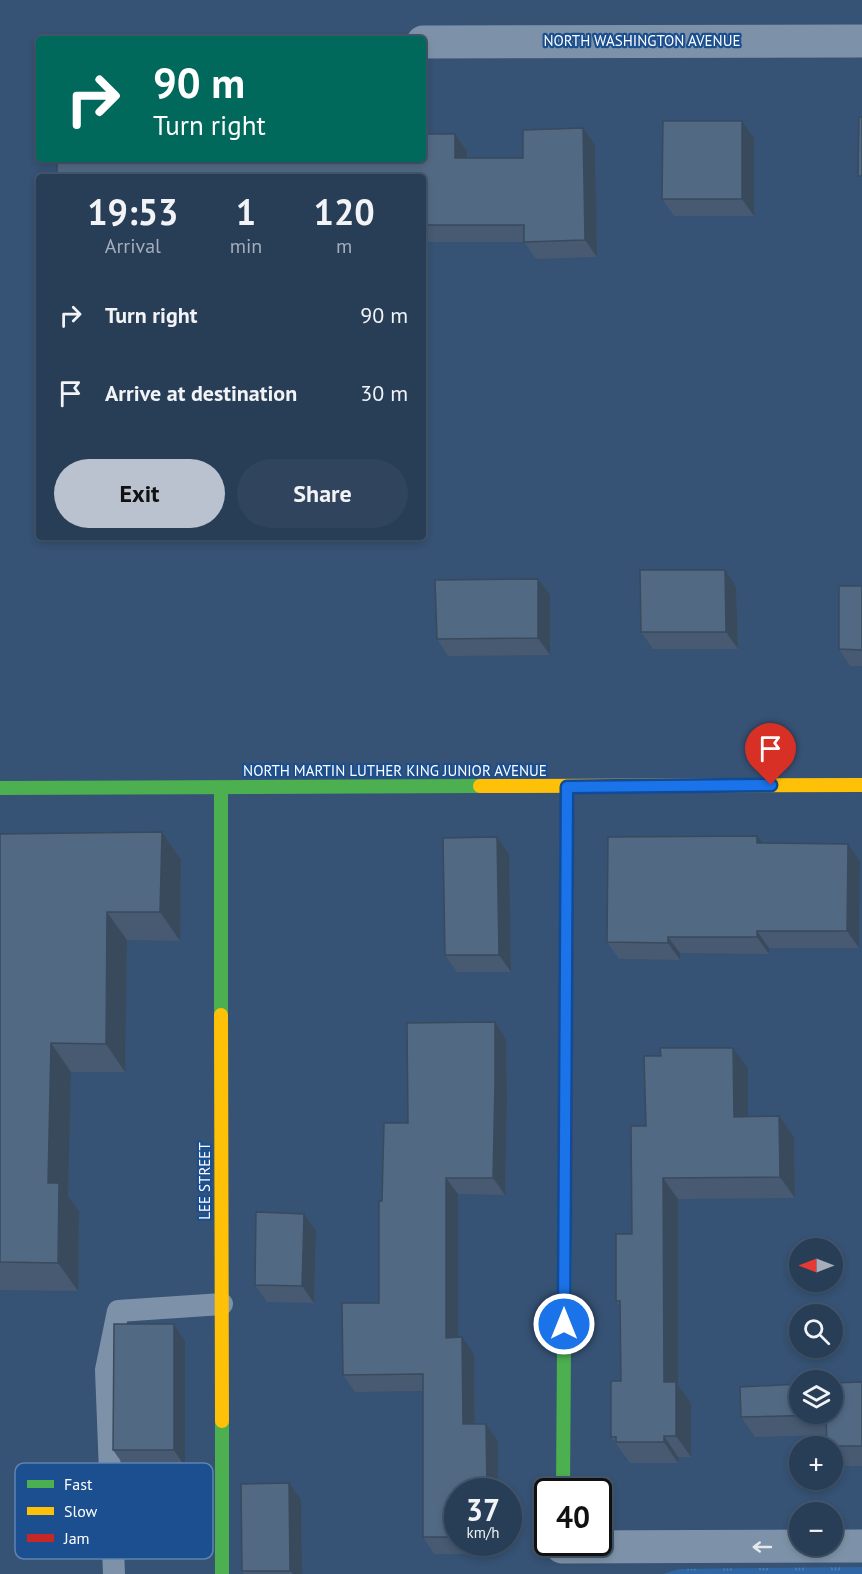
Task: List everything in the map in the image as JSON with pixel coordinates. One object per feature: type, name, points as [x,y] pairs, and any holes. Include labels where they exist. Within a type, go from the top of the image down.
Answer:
[{"type":"street","name":"NORTH WASHINGTON AVENUE","points":[[426,42],[862,41]]},
{"type":"street","name":"NORTH MARTIN LUTHER KING JUNIOR AVENUE","points":[[0,788],[862,785]]},
{"type":"street","points":[[563,1478],[567,787]]},
{"type":"street","name":"LEE STREET","points":[[221,788],[222,1574]]},
{"type":"street","points":[[612,1553],[862,1546]]},
{"type":"lane","points":[[110,1463],[106,1370],[118,1311],[222,1304]]},
{"type":"lane","points":[[113,1559],[114,1574]]},
{"type":"green space","points":[[862,1567],[862,1574],[663,1574],[679,1569]]},
{"type":"building","points":[[859,117],[862,117],[862,176],[858,176]]},
{"type":"building","points":[[663,121],[742,121],[742,199],[662,199]]},
{"type":"building","points":[[583,128],[585,240],[524,242],[524,225],[426,225],[426,174],[57,174],[57,162],[426,162],[426,134],[455,134],[455,158],[523,158],[523,130]]},
{"type":"building","points":[[640,570],[725,570],[726,632],[641,632]]},
{"type":"building","points":[[538,579],[538,638],[437,639],[435,580]]},
{"type":"building","points":[[839,586],[862,586],[862,650],[839,649]]},
{"type":"building","points":[[162,832],[160,912],[107,912],[106,1044],[51,1043],[48,1183],[59,1183],[58,1263],[0,1262],[0,834]]},
{"type":"building","points":[[757,836],[757,843],[848,844],[847,931],[757,931],[757,937],[668,937],[668,943],[607,942],[608,837]]},
{"type":"building","points":[[497,837],[499,955],[445,955],[443,838]]},
{"type":"building","points":[[495,1022],[493,1178],[446,1178],[446,1338],[462,1337],[463,1424],[486,1424],[487,1478],[444,1478],[444,1537],[423,1537],[423,1374],[343,1375],[342,1303],[379,1303],[379,1201],[382,1201],[384,1123],[408,1123],[407,1023]]},
{"type":"building","points":[[660,1048],[733,1048],[734,1117],[779,1116],[780,1177],[663,1178],[664,1382],[676,1382],[676,1436],[664,1436],[664,1442],[616,1442],[616,1437],[611,1437],[611,1381],[621,1381],[620,1301],[616,1301],[616,1234],[632,1234],[631,1126],[646,1126],[644,1056],[661,1056]]},
{"type":"building","points":[[256,1212],[304,1214],[302,1286],[255,1285]]},
{"type":"building","points":[[114,1324],[174,1324],[174,1450],[113,1450]]},
{"type":"building","points":[[862,1382],[862,1446],[843,1446],[843,1436],[827,1436],[826,1424],[843,1424],[843,1383]]},
{"type":"building","points":[[789,1385],[789,1416],[741,1417],[740,1387]]},
{"type":"building","points":[[289,1483],[290,1571],[242,1571],[241,1484]]},
{"type":"traffic: fast","points":[[0,788],[480,786]]},
{"type":"traffic: fast","points":[[221,788],[221,1015]]},
{"type":"traffic: fast","points":[[563,1478],[565,1201]]},
{"type":"traffic: fast","points":[[222,1421],[222,1574]]},
{"type":"traffic: slow","points":[[480,786],[862,785]]},
{"type":"traffic: slow","points":[[221,1015],[222,1421]]},
{"type":"traffic: jam","points":[[565,1201],[567,787]]},
{"type":"route","points":[[564,1324],[567,787],[771,785]]}]
